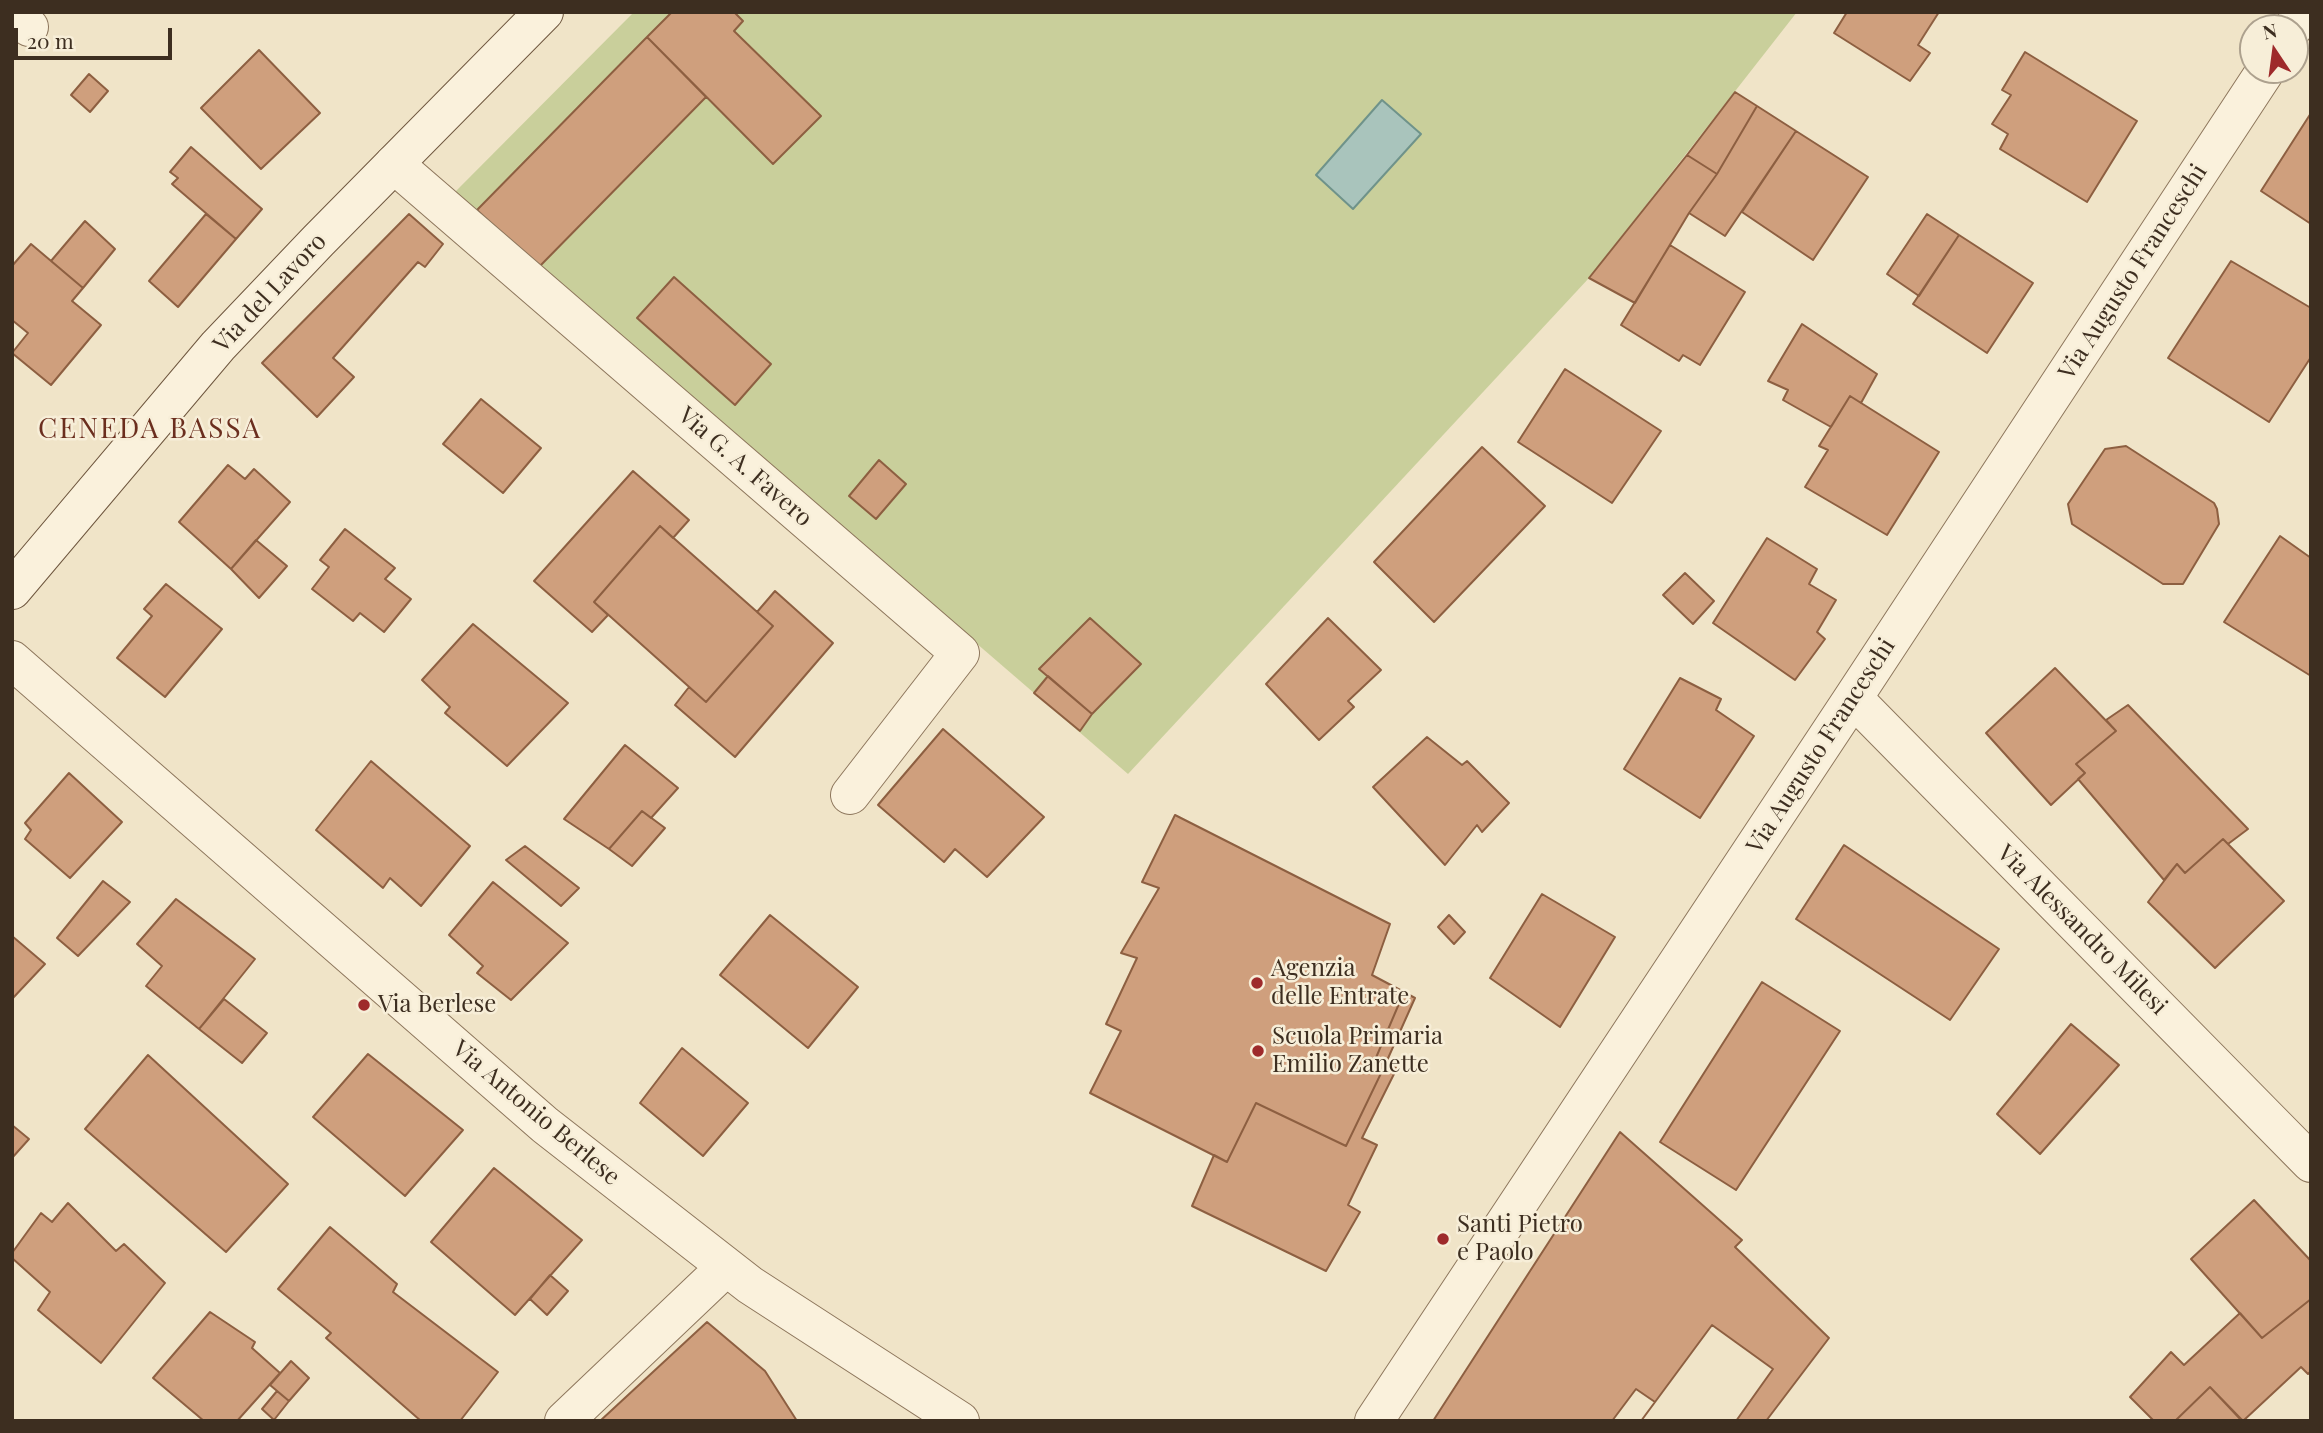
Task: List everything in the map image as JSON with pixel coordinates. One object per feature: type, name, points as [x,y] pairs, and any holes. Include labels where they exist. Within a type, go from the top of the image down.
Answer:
[{"type":"street","name":"Via del Lavoro","points":[[12,590],[218,346],[544,12]]},
{"type":"street","name":"Via Augusto Franceschi","points":[[1374,1421],[2257,84]]},
{"type":"street","name":"Via G. A. Favero","points":[[394,164],[960,653],[849,795]]},
{"type":"street","name":"Via Antonio Berlese","points":[[12,660],[545,1125],[726,1267],[960,1421]]},
{"type":"street","name":"Via Alessandro Milesi","points":[[1853,698],[2311,1163]]},
{"type":"street","points":[[564,1421],[726,1267]]},
{"type":"green space","points":[[634,12],[1797,12],[1589,278],[1128,774],[454,193]]},
{"type":"water","points":[[1382,100],[1421,134],[1353,209],[1316,175]]},
{"type":"building","points":[[672,12],[734,12],[743,21],[734,31],[821,116],[773,164],[647,37]]},
{"type":"building","points":[[1847,12],[1939,12],[1918,45],[1930,53],[1910,81],[1834,33]]},
{"type":"building","points":[[647,37],[706,97],[537,269],[477,210]]},
{"type":"building","points":[[259,50],[320,113],[261,169],[201,108]]},
{"type":"building","points":[[2025,52],[2137,121],[2087,202],[2000,149],[2008,134],[1992,124],[2011,95],[2002,90]]},
{"type":"building","points":[[89,74],[108,91],[90,112],[71,95]]},
{"type":"building","points":[[1735,92],[1757,106],[1717,174],[1687,155]]},
{"type":"building","points":[[1757,106],[1796,131],[1725,236],[1689,213],[1717,174]]},
{"type":"building","points":[[2311,113],[2311,224],[2261,191]]},
{"type":"building","points":[[1796,131],[1868,177],[1813,260],[1742,212]]},
{"type":"building","points":[[191,147],[262,209],[236,239],[172,184],[178,178],[170,172]]},
{"type":"building","points":[[1687,155],[1717,174],[1689,213],[1635,303],[1589,278]]},
{"type":"building","points":[[206,214],[236,239],[178,307],[149,281]]},
{"type":"building","points":[[409,214],[443,244],[425,267],[418,262],[333,358],[354,377],[317,417],[262,363]]},
{"type":"building","points":[[1927,214],[1959,235],[1919,296],[1887,274]]},
{"type":"building","points":[[85,221],[115,249],[83,288],[51,261]]},
{"type":"building","points":[[1959,235],[2033,283],[1987,353],[1913,304]]},
{"type":"building","points":[[31,244],[83,288],[72,301],[101,325],[51,385],[12,353],[28,333],[12,320],[12,266]]},
{"type":"building","points":[[1670,245],[1745,292],[1700,365],[1683,355],[1679,361],[1621,325]]},
{"type":"building","points":[[2231,261],[2311,308],[2311,357],[2269,422],[2168,358]]},
{"type":"building","points":[[674,277],[771,364],[735,405],[637,318]]},
{"type":"building","points":[[1802,324],[1877,374],[1861,403],[1850,396],[1831,427],[1783,400],[1788,390],[1768,381]]},
{"type":"building","points":[[1565,369],[1661,431],[1612,503],[1518,442]]},
{"type":"building","points":[[1850,396],[1939,452],[1887,535],[1805,487],[1828,450],[1819,446]]},
{"type":"building","points":[[481,399],[541,448],[503,493],[443,444]]},
{"type":"building","points":[[2126,446],[2214,503],[2217,509],[2219,524],[2183,584],[2163,584],[2072,524],[2068,504],[2105,449]]},
{"type":"building","points":[[1482,447],[1545,506],[1434,622],[1374,562]]},
{"type":"building","points":[[879,460],[906,484],[876,519],[849,496]]},
{"type":"building","points":[[228,465],[245,479],[254,469],[290,502],[231,569],[179,522]]},
{"type":"building","points":[[633,471],[689,520],[673,538],[660,526],[594,602],[608,615],[592,632],[534,581]]},
{"type":"building","points":[[660,526],[773,626],[706,702],[594,602]]},
{"type":"building","points":[[345,529],[395,568],[385,579],[411,599],[384,632],[360,613],[353,621],[312,589],[329,567],[320,560]]},
{"type":"building","points":[[2280,536],[2311,558],[2311,676],[2224,622]]},
{"type":"building","points":[[1767,538],[1817,569],[1809,584],[1836,600],[1817,632],[1825,639],[1795,680],[1713,623]]},
{"type":"building","points":[[256,540],[287,566],[259,598],[231,569]]},
{"type":"building","points":[[1685,573],[1714,601],[1693,624],[1663,595]]},
{"type":"building","points":[[166,584],[222,629],[165,697],[117,658],[152,616],[144,609]]},
{"type":"building","points":[[775,591],[833,643],[735,757],[675,705],[689,687],[706,702],[773,626],[757,612]]},
{"type":"building","points":[[1090,618],[1141,664],[1092,714],[1039,669]]},
{"type":"building","points":[[1328,618],[1381,670],[1348,701],[1354,707],[1319,740],[1266,684]]},
{"type":"building","points":[[473,624],[568,703],[507,766],[445,713],[450,707],[422,680]]},
{"type":"building","points":[[2055,668],[2116,731],[2076,764],[2085,773],[2051,805],[1986,733]]},
{"type":"building","points":[[1048,676],[1092,714],[1080,731],[1034,693]]},
{"type":"building","points":[[1680,678],[1721,699],[1716,710],[1754,736],[1700,818],[1624,769]]},
{"type":"building","points":[[2128,705],[2248,829],[2228,844],[2223,839],[2185,873],[2177,864],[2164,880],[2078,779],[2085,773],[2076,764],[2116,731],[2106,720]]},
{"type":"building","points":[[943,729],[1044,817],[987,877],[955,849],[944,862],[878,805]]},
{"type":"building","points":[[1427,737],[1462,765],[1467,761],[1509,803],[1482,832],[1477,825],[1445,865],[1373,787]]},
{"type":"building","points":[[625,745],[678,788],[651,818],[642,811],[609,849],[564,819]]},
{"type":"building","points":[[371,761],[470,846],[421,906],[390,878],[383,888],[316,830]]},
{"type":"building","points":[[69,773],[122,822],[70,878],[25,839],[31,830],[25,823]]},
{"type":"building","points":[[642,811],[665,828],[632,866],[609,849]]},
{"type":"building","name":"Agenzia delle Entrate","points":[[1175,815],[1390,924],[1372,975],[1404,992],[1375,1060],[1385,1065],[1346,1146],[1256,1103],[1227,1162],[1090,1093],[1121,1031],[1106,1024],[1137,958],[1121,953],[1159,888],[1142,882]]},
{"type":"building","points":[[2223,839],[2284,901],[2215,968],[2148,902],[2177,864],[2185,873]]},
{"type":"building","points":[[1844,845],[1999,949],[1950,1020],[1796,919]]},
{"type":"building","points":[[525,846],[579,888],[561,906],[506,860]]},
{"type":"building","points":[[103,881],[130,902],[78,956],[57,938]]},
{"type":"building","points":[[493,882],[568,943],[511,1000],[477,973],[483,966],[449,935]]},
{"type":"building","points":[[1542,894],[1615,937],[1560,1027],[1490,978]]},
{"type":"building","points":[[176,899],[255,959],[199,1029],[146,986],[162,966],[137,944]]},
{"type":"building","points":[[770,915],[858,987],[808,1048],[720,975]]},
{"type":"building","points":[[1449,915],[1465,932],[1454,944],[1438,927]]},
{"type":"building","points":[[12,936],[45,964],[12,999]]},
{"type":"building","points":[[1762,982],[1840,1031],[1736,1190],[1660,1142]]},
{"type":"building","points":[[1404,992],[1415,998],[1385,1065],[1375,1060]]},
{"type":"building","points":[[224,999],[267,1033],[242,1063],[199,1029]]},
{"type":"building","points":[[2071,1024],[2119,1065],[2040,1154],[1997,1114]]},
{"type":"building","points":[[682,1048],[748,1103],[703,1156],[640,1103]]},
{"type":"building","points":[[368,1054],[463,1130],[405,1196],[313,1117]]},
{"type":"building","points":[[148,1055],[288,1184],[226,1252],[85,1129]]},
{"type":"building","points":[[1385,1065],[1397,1068],[1362,1138],[1377,1145],[1348,1205],[1360,1212],[1326,1271],[1192,1206],[1214,1155],[1227,1162],[1256,1103],[1346,1146]]},
{"type":"building","points":[[12,1125],[29,1139],[12,1158]]},
{"type":"building","points":[[1620,1132],[1742,1240],[1735,1247],[1829,1338],[1766,1421],[1433,1421]]},
{"type":"building","points":[[494,1168],[582,1240],[515,1315],[431,1242]]},
{"type":"building","points":[[2254,1200],[2311,1261],[2311,1299],[2262,1338],[2191,1259]]},
{"type":"building","points":[[68,1203],[116,1251],[124,1244],[165,1283],[101,1363],[38,1310],[50,1292],[12,1258],[12,1253],[41,1213],[52,1222]]},
{"type":"building","points":[[330,1227],[397,1284],[393,1292],[498,1372],[460,1421],[421,1421],[326,1338],[331,1333],[278,1289]]},
{"type":"building","points":[[550,1275],[568,1291],[547,1315],[530,1299]]},
{"type":"building","points":[[2311,1299],[2311,1371],[2308,1374],[2301,1367],[2243,1421],[2210,1387],[2175,1421],[2154,1421],[2130,1397],[2171,1352],[2184,1365],[2240,1313],[2262,1338]]},
{"type":"building","points":[[210,1312],[255,1342],[252,1348],[280,1373],[237,1421],[204,1421],[153,1378]]},
{"type":"building","points":[[707,1322],[765,1371],[797,1421],[600,1421]]},
{"type":"building","points":[[1712,1325],[1773,1369],[1736,1421],[1641,1421]]},
{"type":"building","points":[[291,1361],[309,1378],[289,1401],[270,1385]]},
{"type":"building","points":[[2210,1387],[2242,1421],[2175,1421]]},
{"type":"building","points":[[1636,1389],[1655,1402],[1641,1421],[1612,1421]]},
{"type":"building","points":[[277,1391],[289,1401],[274,1420],[262,1409]]},
{"type":"place","name":"Agenzia delle Entrate","points":[[1257,983]]},
{"type":"place","name":"Via Berlese","points":[[364,1005]]},
{"type":"place","name":"Scuola Primaria Emilio Zanette","points":[[1258,1051]]},
{"type":"place","name":"Santi Pietro e Paolo","points":[[1443,1239]]},
{"type":"district","name":"CENEDA BASSA","points":[[150,429]]}]
